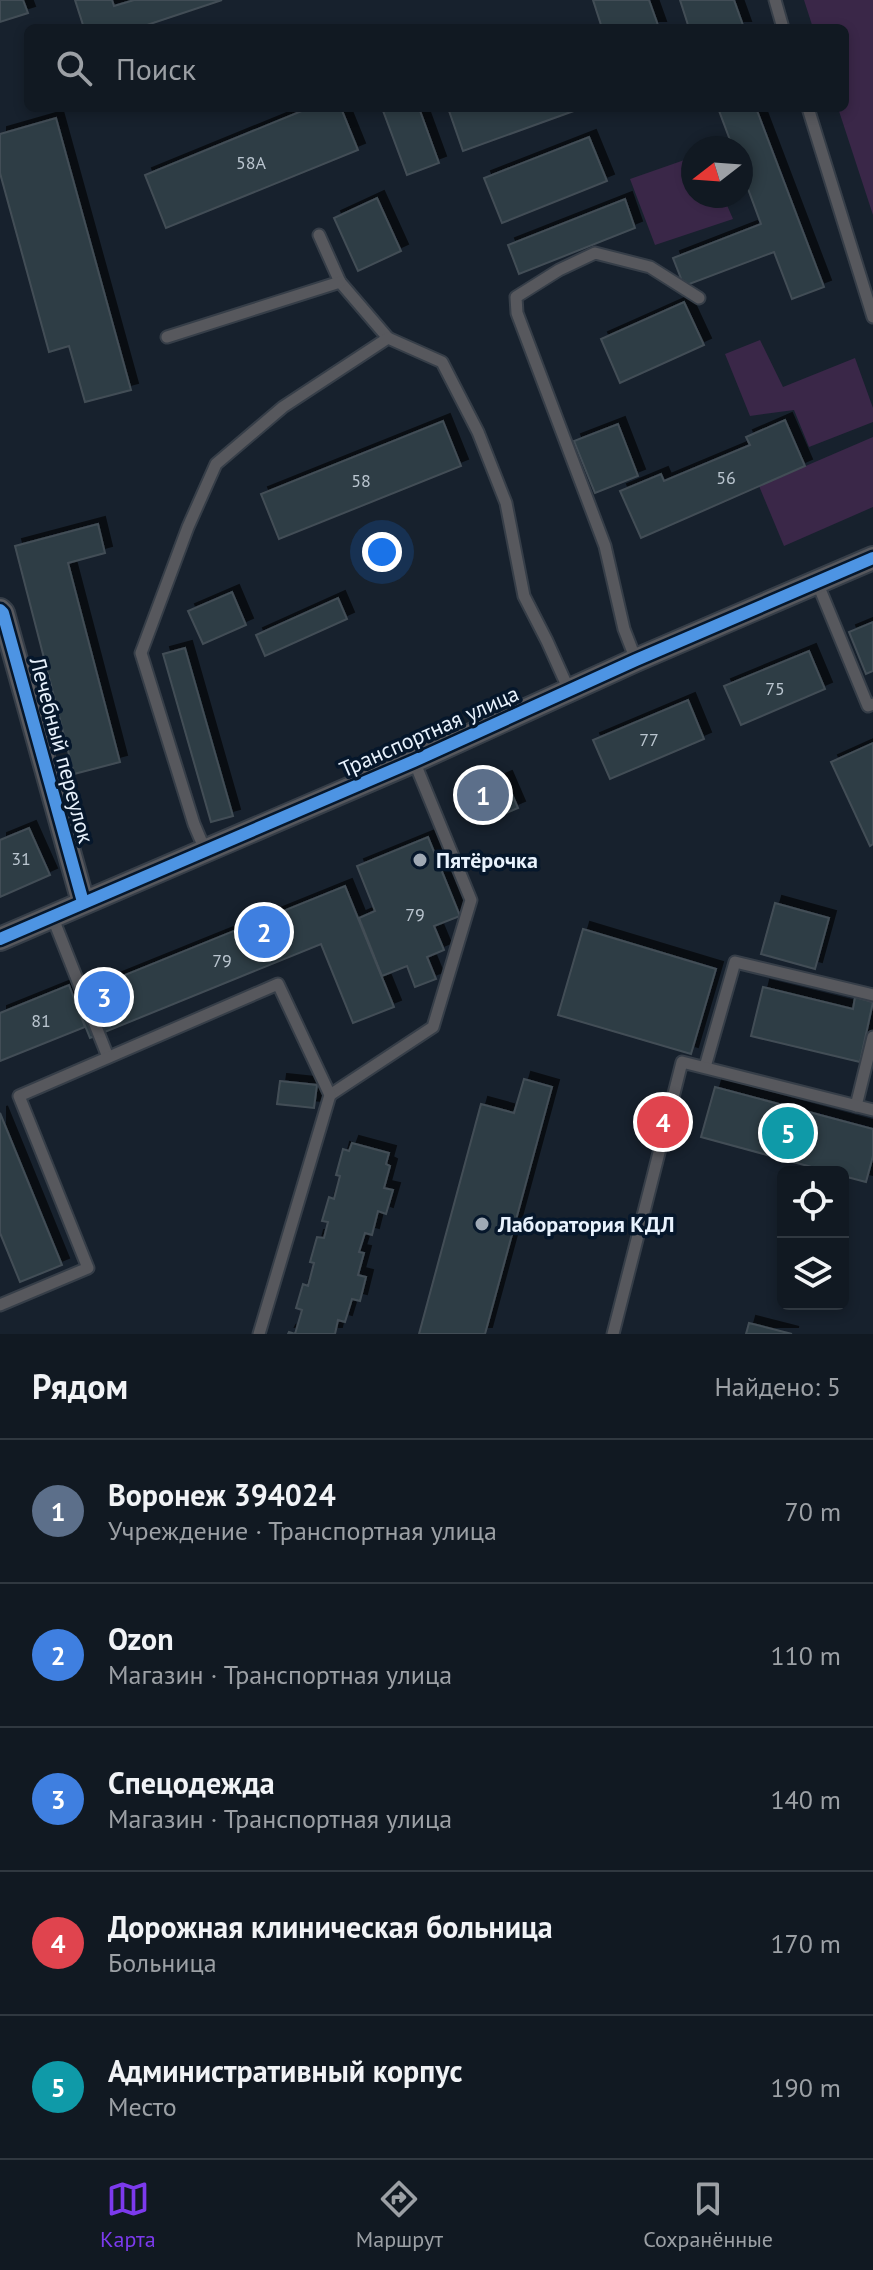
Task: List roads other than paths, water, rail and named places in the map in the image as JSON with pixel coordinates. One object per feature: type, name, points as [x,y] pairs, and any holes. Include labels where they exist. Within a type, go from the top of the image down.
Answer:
[{"type":"street","name":"Транспортная улица","points":[[0,939],[414,761],[636,660],[873,558]]},
{"type":"street","name":"Лечебный переулок","points":[[0,610],[83,902]]},
{"type":"lane","points":[[775,0],[782,24]]},
{"type":"lane","points":[[809,112],[873,317]]},
{"type":"lane","points":[[319,235],[340,282],[388,338],[442,362],[478,432],[506,503],[524,596],[569,690]]},
{"type":"lane","points":[[636,660],[624,629],[605,546],[517,313],[516,297],[559,270],[595,253],[650,267],[699,298]]},
{"type":"lane","points":[[167,337],[340,282]]},
{"type":"lane","points":[[205,850],[194,824],[141,653],[188,527],[216,464],[283,407],[388,338]]},
{"type":"lane","points":[[817,582],[868,706],[873,704]]},
{"type":"lane","points":[[259,1334],[330,1095],[433,1027],[471,900],[414,761]]},
{"type":"lane","points":[[52,916],[108,1057]]},
{"type":"lane","points":[[705,1067],[735,962],[873,995]]},
{"type":"lane","points":[[0,1305],[88,1268],[19,1096],[278,984],[330,1095]]},
{"type":"lane","points":[[856,1106],[873,1037]]},
{"type":"lane","points":[[613,1334],[682,1062],[873,1110]]},
{"type":"place","name":"Воронеж 394024","points":[[483,795]]},
{"type":"place","name":"Пятёрочка","points":[[420,860]]},
{"type":"place","name":"Ozon","points":[[264,932]]},
{"type":"place","name":"Спецодежда","points":[[104,997]]},
{"type":"place","name":"Дорожная клиническая больница","points":[[663,1122]]},
{"type":"place","name":"Административный корпус","points":[[788,1133]]},
{"type":"place","name":"Лаборатория КДЛ","points":[[482,1224]]}]
